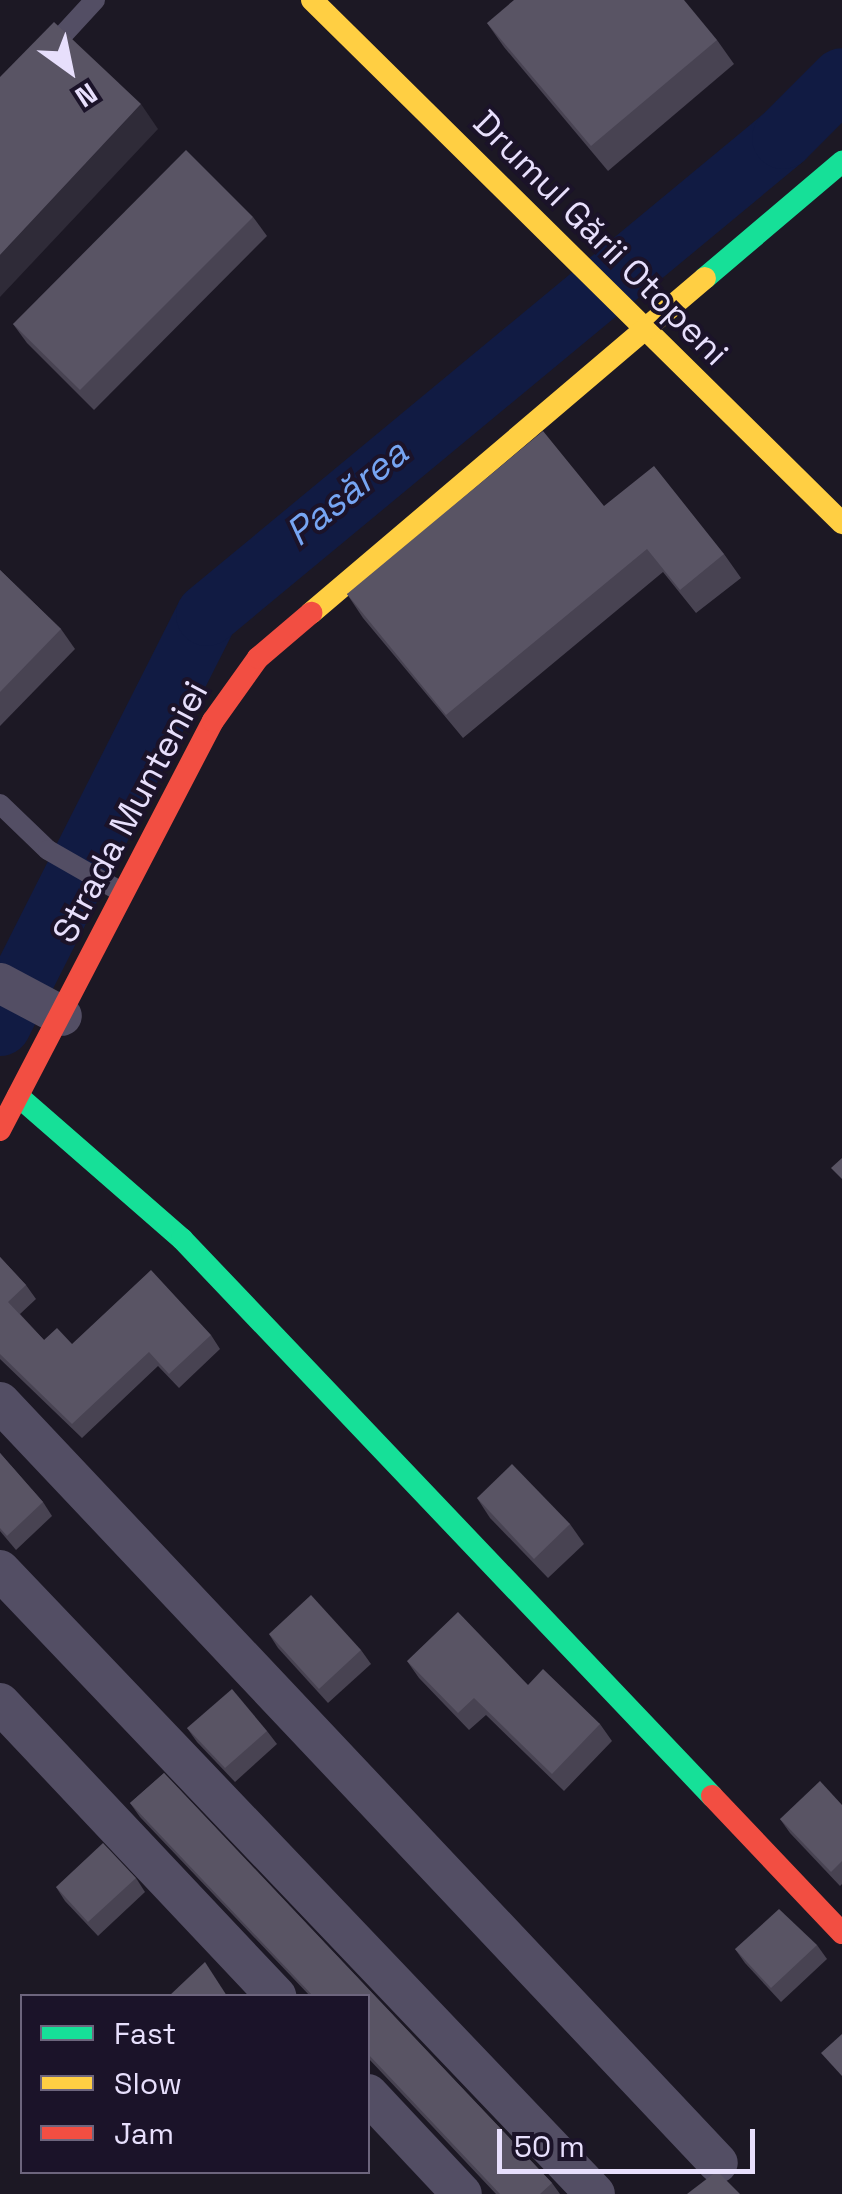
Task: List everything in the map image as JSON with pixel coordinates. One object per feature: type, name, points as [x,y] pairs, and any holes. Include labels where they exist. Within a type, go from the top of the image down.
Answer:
[{"type":"street","name":"Drumul Gării Otopeni","points":[[312,0],[643,332],[842,523]]},
{"type":"street","name":"Strada Munteniei","points":[[0,1130],[52,1011],[123,893],[213,721],[258,658],[842,162]]},
{"type":"street","points":[[0,983],[52,1011]]},
{"type":"street","points":[[18,1096],[171,1228],[842,1932]]},
{"type":"street","points":[[0,1402],[718,2163]]},
{"type":"street","points":[[0,1570],[595,2194]]},
{"type":"street","points":[[0,1703],[274,1994]]},
{"type":"street","points":[[298,1718],[322,1715],[340,1727],[622,2033]]},
{"type":"street","points":[[370,2096],[462,2194]]},
{"type":"lane","points":[[36,64],[96,0]]},
{"type":"lane","points":[[0,804],[48,850],[123,893]]},
{"type":"building","points":[[514,0],[684,0],[717,40],[591,146],[487,23]]},
{"type":"building","points":[[54,22],[141,104],[0,255],[0,77]]},
{"type":"building","points":[[186,150],[253,217],[80,390],[13,324]]},
{"type":"building","points":[[543,431],[604,506],[654,466],[724,554],[680,590],[647,549],[446,715],[347,594]]},
{"type":"building","points":[[0,570],[61,629],[0,692]]},
{"type":"building","points":[[842,1158],[842,1179],[831,1168]]},
{"type":"building","points":[[0,1257],[26,1285],[8,1302],[44,1340],[57,1328],[72,1344],[151,1270],[211,1335],[169,1374],[149,1352],[72,1424],[0,1354]]},
{"type":"building","points":[[0,1453],[43,1502],[7,1536],[0,1528]]},
{"type":"building","points":[[512,1464],[570,1524],[534,1559],[477,1498]]},
{"type":"building","points":[[311,1595],[361,1650],[319,1689],[269,1634]]},
{"type":"building","points":[[458,1612],[528,1685],[543,1669],[600,1724],[552,1774],[474,1698],[458,1713],[407,1661]]},
{"type":"building","points":[[232,1689],[267,1731],[225,1768],[187,1728]]},
{"type":"building","points":[[164,1773],[552,2183],[540,2194],[500,2194],[370,2056],[370,1994],[311,1994],[130,1803]]},
{"type":"building","points":[[820,1781],[842,1805],[842,1861],[831,1872],[780,1819]]},
{"type":"building","points":[[103,1843],[136,1878],[88,1922],[56,1887]]},
{"type":"building","points":[[779,1909],[817,1945],[771,1988],[735,1949]]},
{"type":"building","points":[[205,1962],[226,1994],[171,1994]]},
{"type":"building","points":[[842,2034],[842,2076],[821,2053]]},
{"type":"building","points":[[717,2171],[740,2194],[687,2194]]},
{"type":"waterway","name":"Pasărea","points":[[0,1025],[207,615],[783,138],[842,79]]},
{"type":"traffic: fast","points":[[705,278],[842,162]]},
{"type":"traffic: fast","points":[[18,1096],[182,1239],[712,1796]]},
{"type":"traffic: slow","points":[[312,0],[842,523]]},
{"type":"traffic: slow","points":[[311,613],[705,278]]},
{"type":"traffic: jam","points":[[0,1130],[213,721],[258,658],[311,613]]},
{"type":"traffic: jam","points":[[712,1796],[842,1933]]}]
